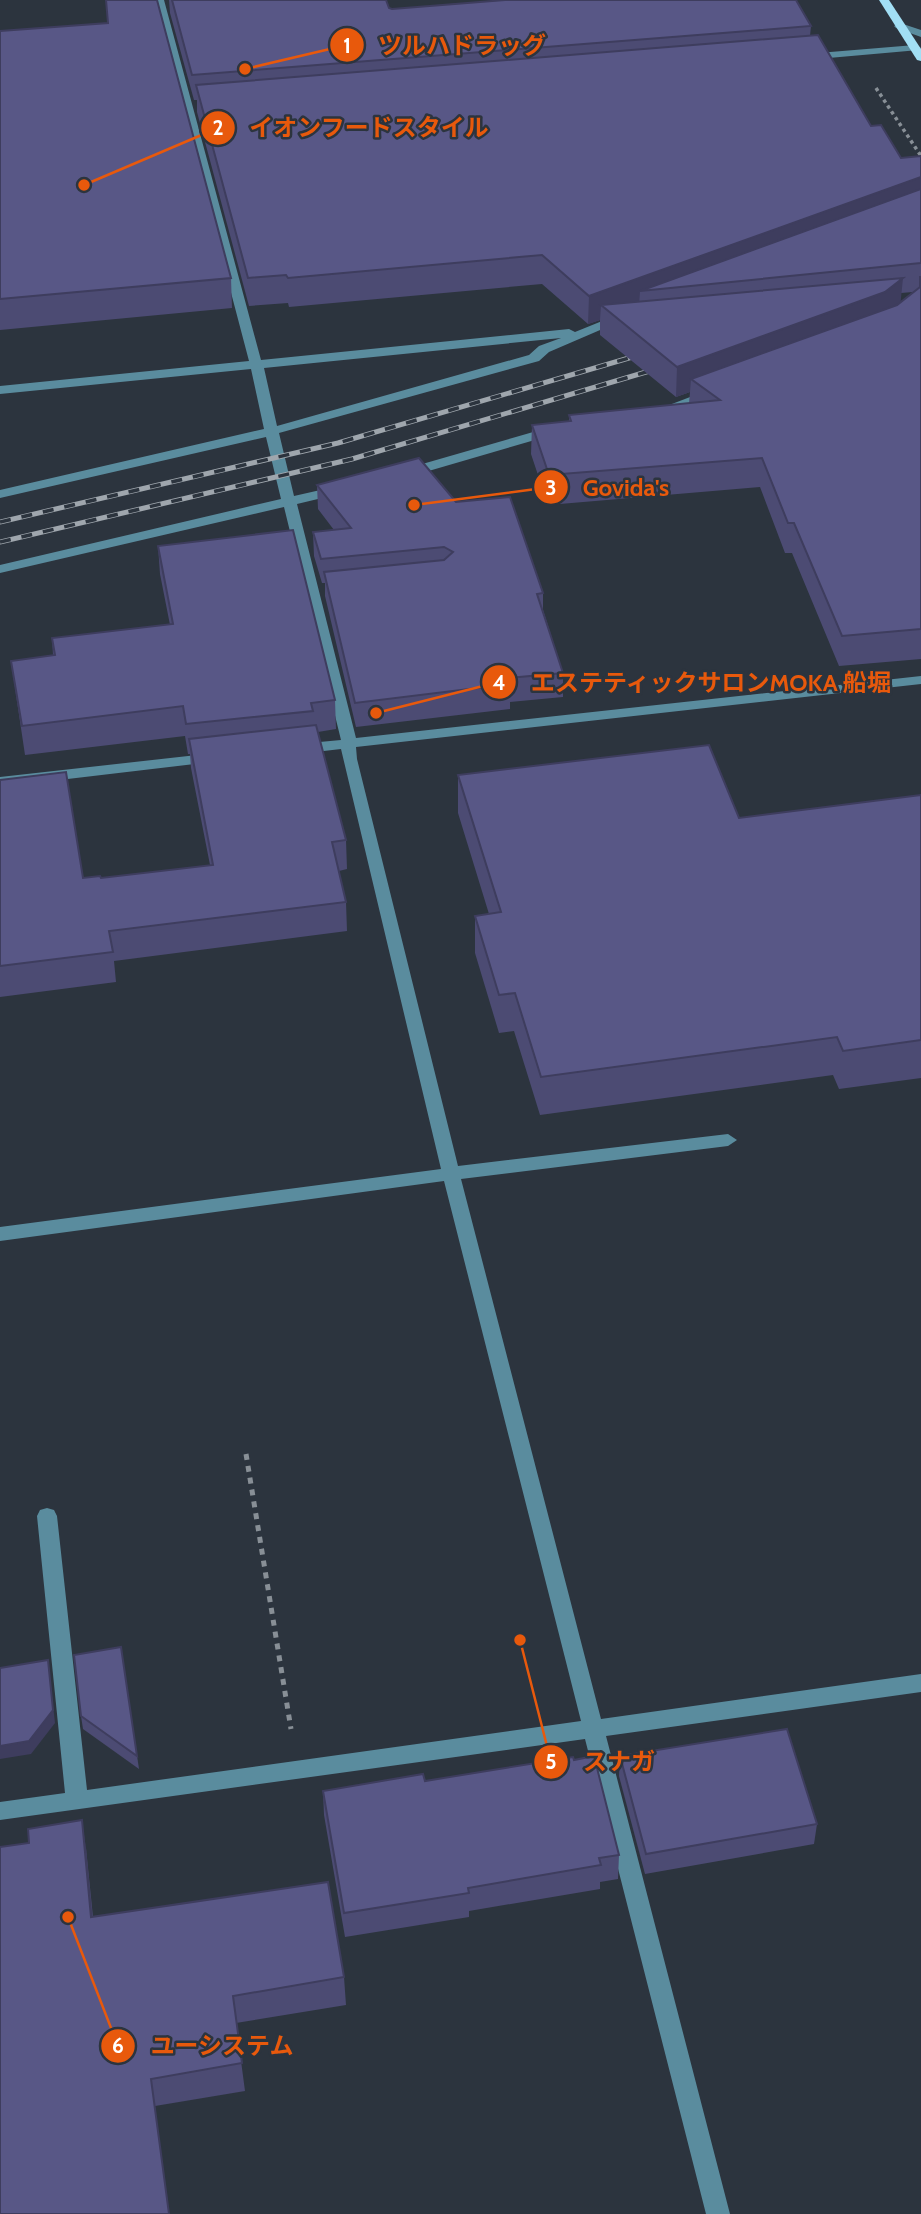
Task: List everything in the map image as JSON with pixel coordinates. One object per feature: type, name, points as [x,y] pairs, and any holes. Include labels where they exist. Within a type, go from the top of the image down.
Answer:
[{"type":"main road","points":[[884,0],[918,53]]},
{"type":"street","points":[[159,0],[256,365],[289,503],[320,590],[348,730],[349,759],[452,1174],[718,2214]]},
{"type":"street","points":[[900,26],[921,34]]},
{"type":"street","points":[[793,58],[918,53]]},
{"type":"street","points":[[188,107],[201,106]]},
{"type":"street","points":[[0,494],[270,432],[534,358],[544,349],[638,312]]},
{"type":"street","points":[[0,390],[632,327]]},
{"type":"street","points":[[641,418],[728,387]]},
{"type":"street","points":[[389,477],[570,425]]},
{"type":"street","points":[[0,569],[351,487]]},
{"type":"street","points":[[279,751],[921,680]]},
{"type":"street","points":[[0,782],[226,757]]},
{"type":"street","points":[[0,1234],[728,1140]]},
{"type":"street","points":[[47,1516],[78,1800]]},
{"type":"street","points":[[0,1811],[921,1683]]},
{"type":"path","points":[[870,79],[921,156]]},
{"type":"path","points":[[246,1454],[292,1732]]},
{"type":"building","points":[[106,0],[157,0],[231,278],[0,299],[0,31],[108,23]]},
{"type":"building","points":[[172,0],[386,0],[392,9],[505,0],[796,0],[811,26],[192,75]]},
{"type":"building","points":[[818,35],[871,126],[881,125],[901,158],[921,156],[921,177],[589,296],[542,255],[288,278],[286,275],[248,278],[196,85]]},
{"type":"building","points":[[921,189],[921,263],[640,291]]},
{"type":"building","points":[[920,277],[921,629],[842,636],[794,523],[788,523],[762,458],[549,475],[532,425],[571,421],[569,415],[720,400],[691,379],[897,305],[920,287]]},
{"type":"building","points":[[903,278],[885,292],[677,367],[601,305]]},
{"type":"building","points":[[419,458],[456,502],[510,497],[543,593],[537,594],[563,673],[508,678],[510,684],[355,703],[324,572],[444,560],[453,552],[444,547],[321,559],[313,532],[351,528],[317,485]]},
{"type":"building","points":[[293,530],[335,700],[311,703],[313,711],[186,724],[183,706],[22,726],[11,661],[55,655],[52,638],[173,624],[158,546]]},
{"type":"building","points":[[316,725],[346,840],[332,842],[346,902],[109,931],[113,952],[0,966],[0,780],[66,772],[83,878],[213,865],[189,739]]},
{"type":"building","points":[[709,745],[739,818],[921,795],[921,1040],[843,1051],[837,1037],[541,1077],[515,993],[499,995],[475,916],[501,912],[458,775]]},
{"type":"building","points":[[121,1647],[137,1756],[81,1716],[74,1655]]},
{"type":"building","points":[[48,1660],[53,1710],[29,1741],[0,1746],[0,1668]]},
{"type":"building","points":[[787,1729],[817,1824],[646,1854],[620,1756]]},
{"type":"building","points":[[594,1756],[619,1855],[599,1858],[601,1865],[468,1888],[469,1893],[344,1913],[323,1791],[423,1774],[425,1781]]},
{"type":"building","points":[[82,1820],[91,1917],[328,1882],[344,1977],[233,1996],[242,2063],[151,2079],[169,2214],[0,2214],[0,1847],[29,1843],[28,1829]]},
{"type":"railway","points":[[0,522],[338,443],[646,353]]},
{"type":"railway","points":[[0,542],[352,459],[663,367]]},
{"type":"place","name":"ツルハドラッグ","points":[[245,69]]},
{"type":"place","name":"イオンフードスタイル","points":[[84,185]]},
{"type":"place","name":"Govida's","points":[[414,505]]},
{"type":"place","name":"エステティックサロンMOKA 船堀","points":[[376,713]]},
{"type":"place","name":"スナガ","points":[[520,1640]]},
{"type":"place","name":"ユーシステム","points":[[68,1917]]}]
